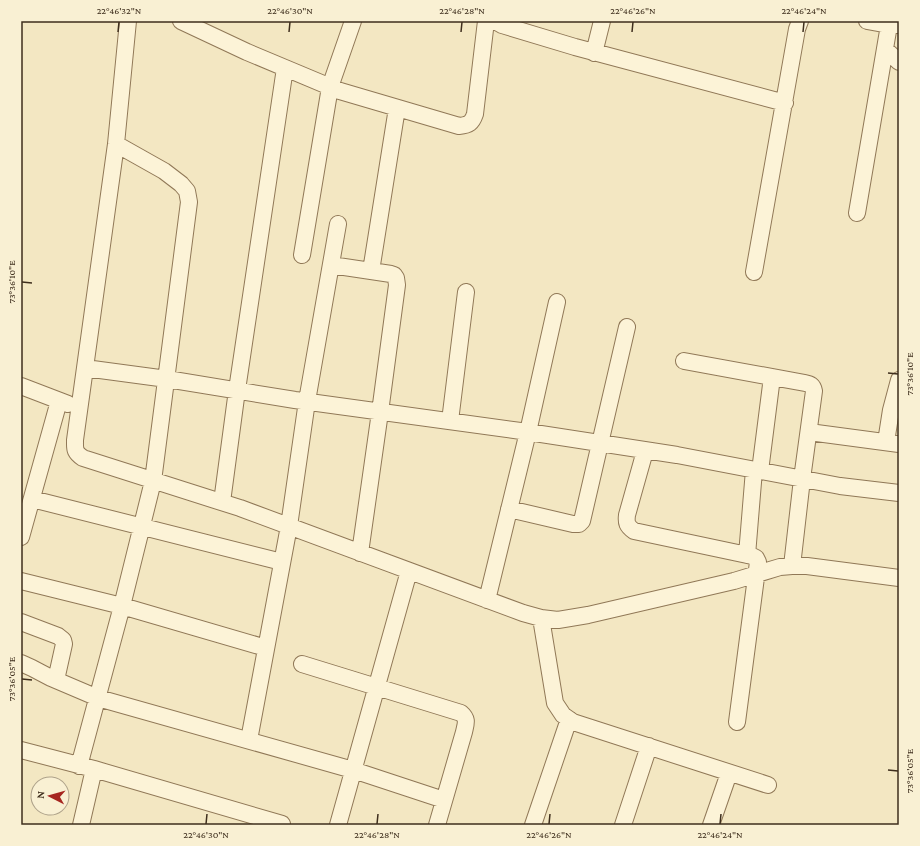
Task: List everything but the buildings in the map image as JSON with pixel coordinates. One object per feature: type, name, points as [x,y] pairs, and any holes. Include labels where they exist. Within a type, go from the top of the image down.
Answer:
[{"type":"street","points":[[128,21],[116,144],[79,408],[75,444],[77,454],[83,458],[222,502],[487,600],[541,618],[558,620],[588,615],[734,580],[780,567],[807,566],[899,578]]},
{"type":"street","points":[[181,21],[247,52],[340,91],[459,126],[467,126],[473,120],[475,114],[486,21]]},
{"type":"street","points":[[302,255],[330,87],[353,21]]},
{"type":"street","points":[[495,21],[502,25],[594,53],[785,103]]},
{"type":"street","points":[[594,53],[602,21]]},
{"type":"street","points":[[754,272],[797,29],[800,21]]},
{"type":"street","points":[[857,213],[885,49],[894,25],[867,21]]},
{"type":"street","points":[[885,49],[899,62]]},
{"type":"street","points":[[222,502],[237,390],[285,68]]},
{"type":"street","points":[[371,271],[397,108]]},
{"type":"street","points":[[81,825],[87,768],[98,698],[153,481],[189,202],[187,191],[181,184],[164,171],[116,144]]},
{"type":"street","points":[[249,740],[289,526],[307,401],[338,224]]},
{"type":"street","points":[[331,265],[391,274],[396,278],[397,285],[360,553]]},
{"type":"street","points":[[450,422],[466,292]]},
{"type":"street","points":[[487,600],[528,432],[557,302]]},
{"type":"street","points":[[509,509],[573,524],[579,524],[582,521],[627,328]]},
{"type":"street","points":[[684,361],[810,384],[814,387],[792,566]]},
{"type":"street","points":[[85,368],[167,379],[380,412],[528,432],[677,455],[840,486],[899,493]]},
{"type":"street","points":[[747,555],[757,471],[772,377]]},
{"type":"street","points":[[809,432],[893,443],[891,410],[899,380]]},
{"type":"street","points":[[21,386],[79,408]]},
{"type":"street","points":[[21,537],[59,401]]},
{"type":"street","points":[[645,451],[627,515],[626,522],[628,527],[634,531],[747,555],[756,558],[758,562],[737,722]]},
{"type":"street","points":[[32,499],[282,562]]},
{"type":"street","points":[[338,825],[409,571]]},
{"type":"street","points":[[21,581],[122,606],[266,648]]},
{"type":"street","points":[[541,618],[555,703],[563,715],[573,722],[768,785]]},
{"type":"street","points":[[21,622],[58,636],[63,640],[64,644],[56,680]]},
{"type":"street","points":[[21,663],[98,698],[353,770],[444,800]]},
{"type":"street","points":[[302,664],[461,713],[465,716],[466,722],[464,732],[437,825]]},
{"type":"street","points":[[533,825],[569,719]]},
{"type":"street","points":[[623,825],[649,746]]},
{"type":"street","points":[[21,750],[282,824]]},
{"type":"street","points":[[711,825],[729,772]]}]
